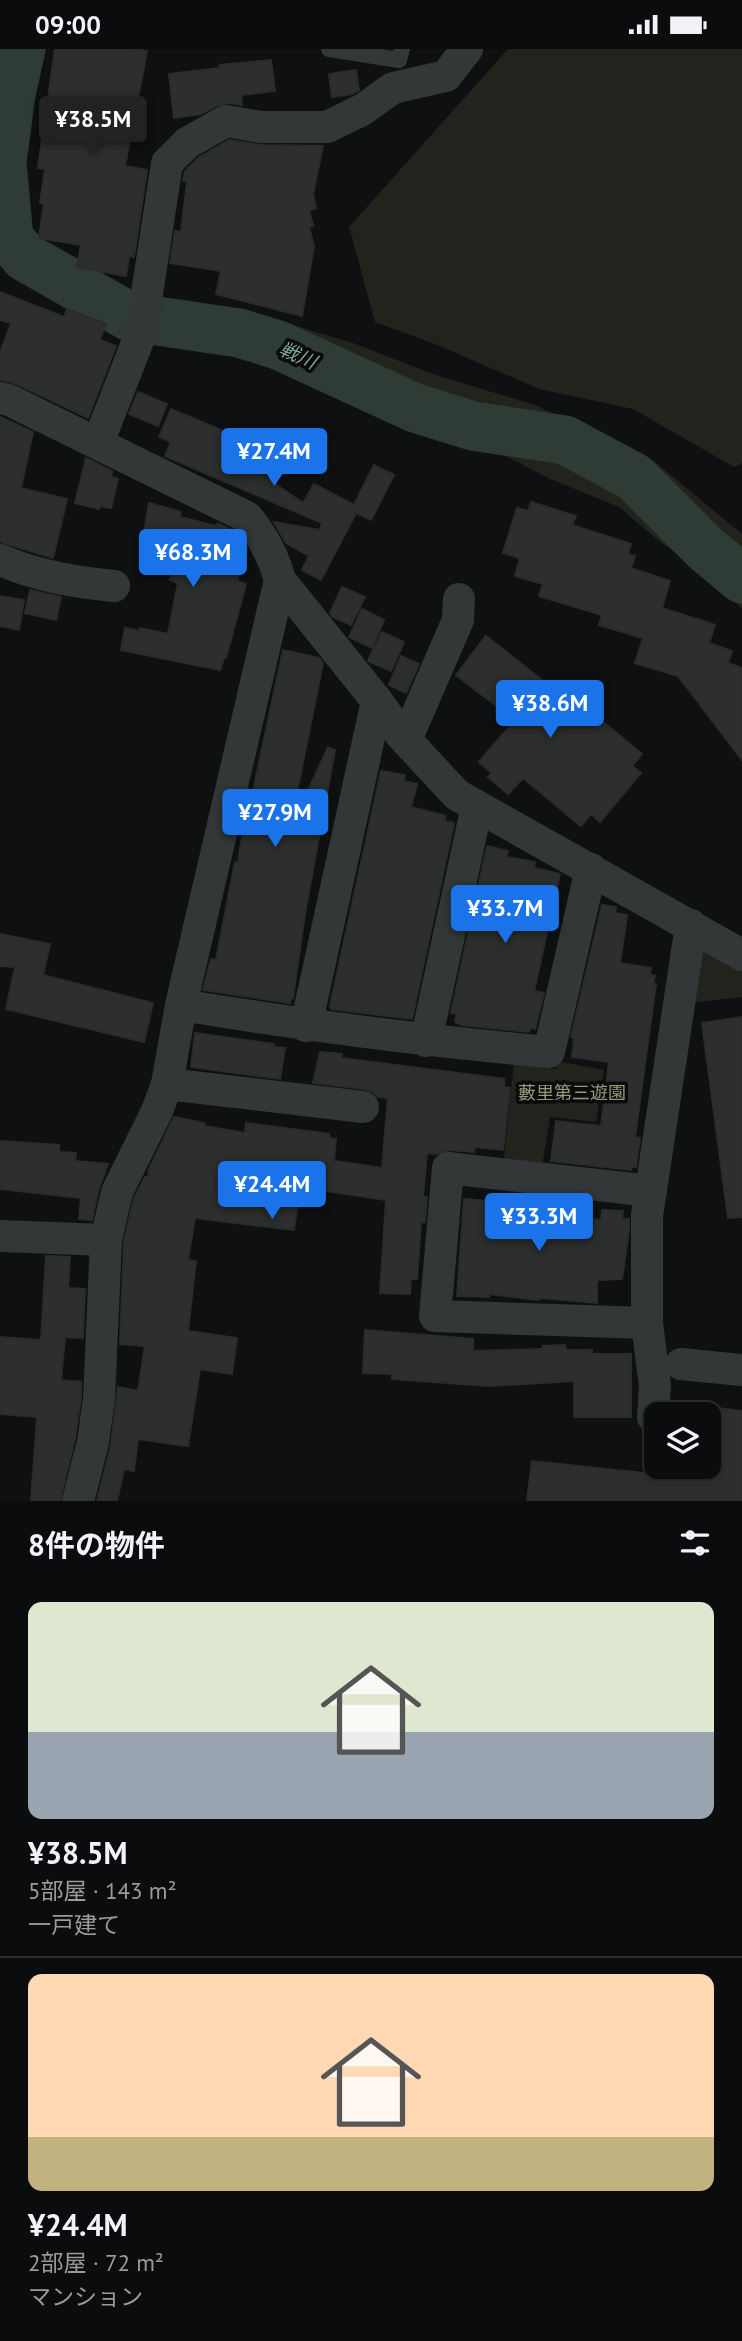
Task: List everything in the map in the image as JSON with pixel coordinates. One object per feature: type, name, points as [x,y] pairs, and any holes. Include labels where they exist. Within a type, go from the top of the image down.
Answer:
[{"type":"street","points":[[98,443],[143,322],[167,163],[187,143],[226,121],[261,127],[327,127],[362,110],[393,88],[446,76],[467,49]]},
{"type":"street","points":[[0,398],[9,400],[247,517],[274,558],[280,580],[406,740],[457,795],[742,955]]},
{"type":"street","points":[[0,560],[27,572],[67,581],[114,586]]},
{"type":"street","points":[[78,1501],[93,1442],[99,1399],[106,1240],[117,1192],[157,1111],[167,1084],[181,1005],[280,580]]},
{"type":"street","points":[[406,740],[458,620],[459,599]]},
{"type":"street","points":[[306,1025],[377,701]]},
{"type":"street","points":[[426,1041],[477,806]]},
{"type":"street","points":[[181,1005],[426,1041],[549,1052],[591,869]]},
{"type":"street","points":[[654,1402],[655,1386],[647,1323],[647,1216],[691,925]]},
{"type":"street","points":[[167,1084],[363,1107]]},
{"type":"street","points":[[647,1323],[435,1315],[448,1168],[651,1191]]},
{"type":"street","points":[[0,1236],[106,1240]]},
{"type":"street","points":[[681,1366],[742,1370]]},
{"type":"lane","points":[[329,49],[399,60],[402,49]]},
{"type":"green space","points":[[508,49],[742,49],[742,463],[734,467],[633,409],[539,389],[440,346],[375,322],[349,227]]},
{"type":"green space","points":[[293,325],[353,343],[433,374],[535,405],[654,461],[742,534],[742,609],[705,574],[659,541],[619,507],[550,479],[500,453],[386,417],[268,365],[252,343]]},
{"type":"green space","points":[[712,947],[742,963],[742,997],[690,1003],[693,951]]},
{"type":"green space","name":"藪里第三遊園","points":[[557,1061],[604,1070],[596,1122],[550,1117],[541,1173],[503,1168],[514,1063],[556,1069]]},
{"type":"building","points":[[55,49],[147,51],[125,166],[147,170],[134,257],[129,256],[126,276],[77,267],[81,245],[39,238],[45,169],[38,168]]},
{"type":"building","points":[[271,60],[275,91],[241,95],[242,105],[218,105],[201,114],[174,118],[169,74]]},
{"type":"building","points":[[356,70],[359,90],[352,94],[332,97],[329,74]]},
{"type":"building","points":[[229,140],[261,145],[323,146],[313,194],[316,209],[309,210],[313,226],[309,227],[314,246],[302,316],[216,294],[221,271],[170,263],[175,231],[181,232],[187,182],[183,181],[185,171],[198,158]]},
{"type":"building","points":[[0,292],[64,317],[67,309],[106,324],[100,340],[116,346],[88,418],[17,384],[0,380],[0,353],[11,323],[0,320]]},
{"type":"building","points":[[138,392],[167,404],[158,426],[129,414]]},
{"type":"building","points":[[171,409],[228,433],[256,453],[248,465],[303,503],[314,484],[354,505],[374,465],[394,475],[371,520],[356,513],[321,580],[302,570],[309,556],[286,543],[274,522],[320,530],[322,523],[165,456],[171,442],[159,437]]},
{"type":"building","points":[[0,417],[33,432],[21,488],[67,499],[53,558],[0,542]]},
{"type":"building","points":[[86,458],[112,471],[111,477],[118,479],[111,508],[100,506],[99,509],[75,503]]},
{"type":"building","points":[[531,502],[576,516],[572,525],[631,544],[628,554],[635,556],[631,568],[670,581],[662,608],[715,625],[709,643],[732,651],[728,663],[742,668],[742,760],[678,676],[635,663],[643,638],[599,625],[602,615],[539,596],[543,584],[515,576],[520,558],[503,553],[517,508],[528,511]]},
{"type":"building","points":[[149,503],[181,512],[180,517],[216,526],[218,523],[235,532],[247,549],[237,581],[246,584],[226,658],[220,670],[121,650],[125,628],[168,634],[178,583],[170,580],[171,574],[150,570],[154,553],[141,550]]},
{"type":"building","points":[[342,587],[365,597],[351,625],[330,613]]},
{"type":"building","points":[[30,590],[61,597],[56,620],[25,613]]},
{"type":"building","points":[[0,596],[24,600],[19,630],[0,626]]},
{"type":"building","points":[[362,609],[384,620],[372,648],[349,637]]},
{"type":"building","points":[[382,632],[404,642],[391,671],[368,661]]},
{"type":"building","points":[[486,636],[594,721],[597,717],[642,754],[632,766],[641,773],[600,822],[591,814],[581,826],[523,778],[508,794],[488,777],[492,773],[479,762],[515,720],[456,675]]},
{"type":"building","points":[[283,650],[319,658],[323,663],[295,802],[302,804],[328,747],[335,750],[290,1003],[203,990],[211,959],[216,960],[235,862],[238,862],[248,800],[251,801]]},
{"type":"building","points":[[401,656],[419,664],[406,693],[389,685]]},
{"type":"building","points":[[381,771],[405,775],[404,781],[417,784],[411,807],[446,816],[444,821],[454,823],[412,1019],[331,1009],[330,1006]]},
{"type":"building","points":[[487,846],[508,851],[506,857],[535,862],[534,868],[560,874],[534,991],[544,993],[535,1029],[530,1028],[529,1032],[461,1025],[455,1022],[457,1014],[451,1013]]},
{"type":"building","points":[[602,905],[616,907],[615,913],[627,915],[620,963],[651,968],[650,975],[655,976],[653,984],[656,984],[635,1137],[640,1138],[636,1167],[631,1167],[631,1170],[551,1161],[556,1121],[601,1126],[609,1062],[572,1057],[574,1038],[571,1037]]},
{"type":"building","points":[[0,934],[50,944],[43,975],[153,1003],[144,1042],[6,1009],[15,967],[0,966]]},
{"type":"building","points":[[742,1017],[742,1217],[728,1218],[702,1023]]},
{"type":"building","points":[[195,1033],[274,1044],[273,1047],[285,1048],[280,1079],[191,1067]]},
{"type":"building","points":[[320,1052],[342,1054],[341,1058],[504,1079],[504,1087],[510,1088],[503,1150],[475,1147],[474,1152],[449,1150],[437,1154],[427,1153],[423,1196],[427,1197],[425,1222],[421,1222],[417,1279],[411,1279],[410,1294],[380,1293],[386,1200],[300,1187],[294,1230],[195,1218],[188,1260],[196,1261],[188,1331],[237,1338],[232,1374],[200,1369],[188,1446],[138,1439],[134,1471],[124,1469],[117,1501],[97,1501],[111,1445],[118,1387],[138,1391],[145,1346],[120,1344],[124,1242],[134,1198],[145,1177],[148,1177],[149,1169],[174,1117],[204,1123],[204,1126],[245,1133],[246,1123],[329,1134],[329,1138],[336,1139],[334,1161],[382,1168],[388,1098],[378,1097],[365,1089],[313,1083]]},
{"type":"building","points":[[0,1141],[59,1145],[59,1152],[76,1153],[75,1161],[108,1164],[92,1220],[79,1219],[81,1198],[0,1189]]},
{"type":"building","points":[[464,1199],[498,1202],[497,1208],[601,1220],[602,1210],[623,1211],[622,1219],[629,1219],[629,1230],[622,1279],[597,1280],[597,1303],[489,1294],[489,1297],[457,1296]]},
{"type":"building","points":[[46,1256],[70,1257],[68,1288],[85,1289],[83,1338],[65,1337],[61,1380],[81,1382],[81,1397],[75,1438],[60,1501],[31,1501],[37,1417],[0,1414],[0,1337],[41,1340]]},
{"type":"building","points":[[365,1330],[473,1339],[473,1351],[543,1349],[543,1346],[565,1345],[566,1350],[592,1350],[592,1354],[631,1354],[631,1417],[574,1417],[574,1381],[489,1386],[392,1379],[392,1374],[363,1373]]},
{"type":"building","points":[[721,1408],[742,1411],[742,1501],[527,1501],[532,1461],[644,1473],[644,1479],[721,1479]]},
{"type":"waterway","name":"戦川","points":[[21,49],[11,94],[2,162],[9,238],[25,257],[130,317],[239,333],[278,345],[415,408],[473,426],[565,440],[634,477],[705,548],[742,579]]}]
